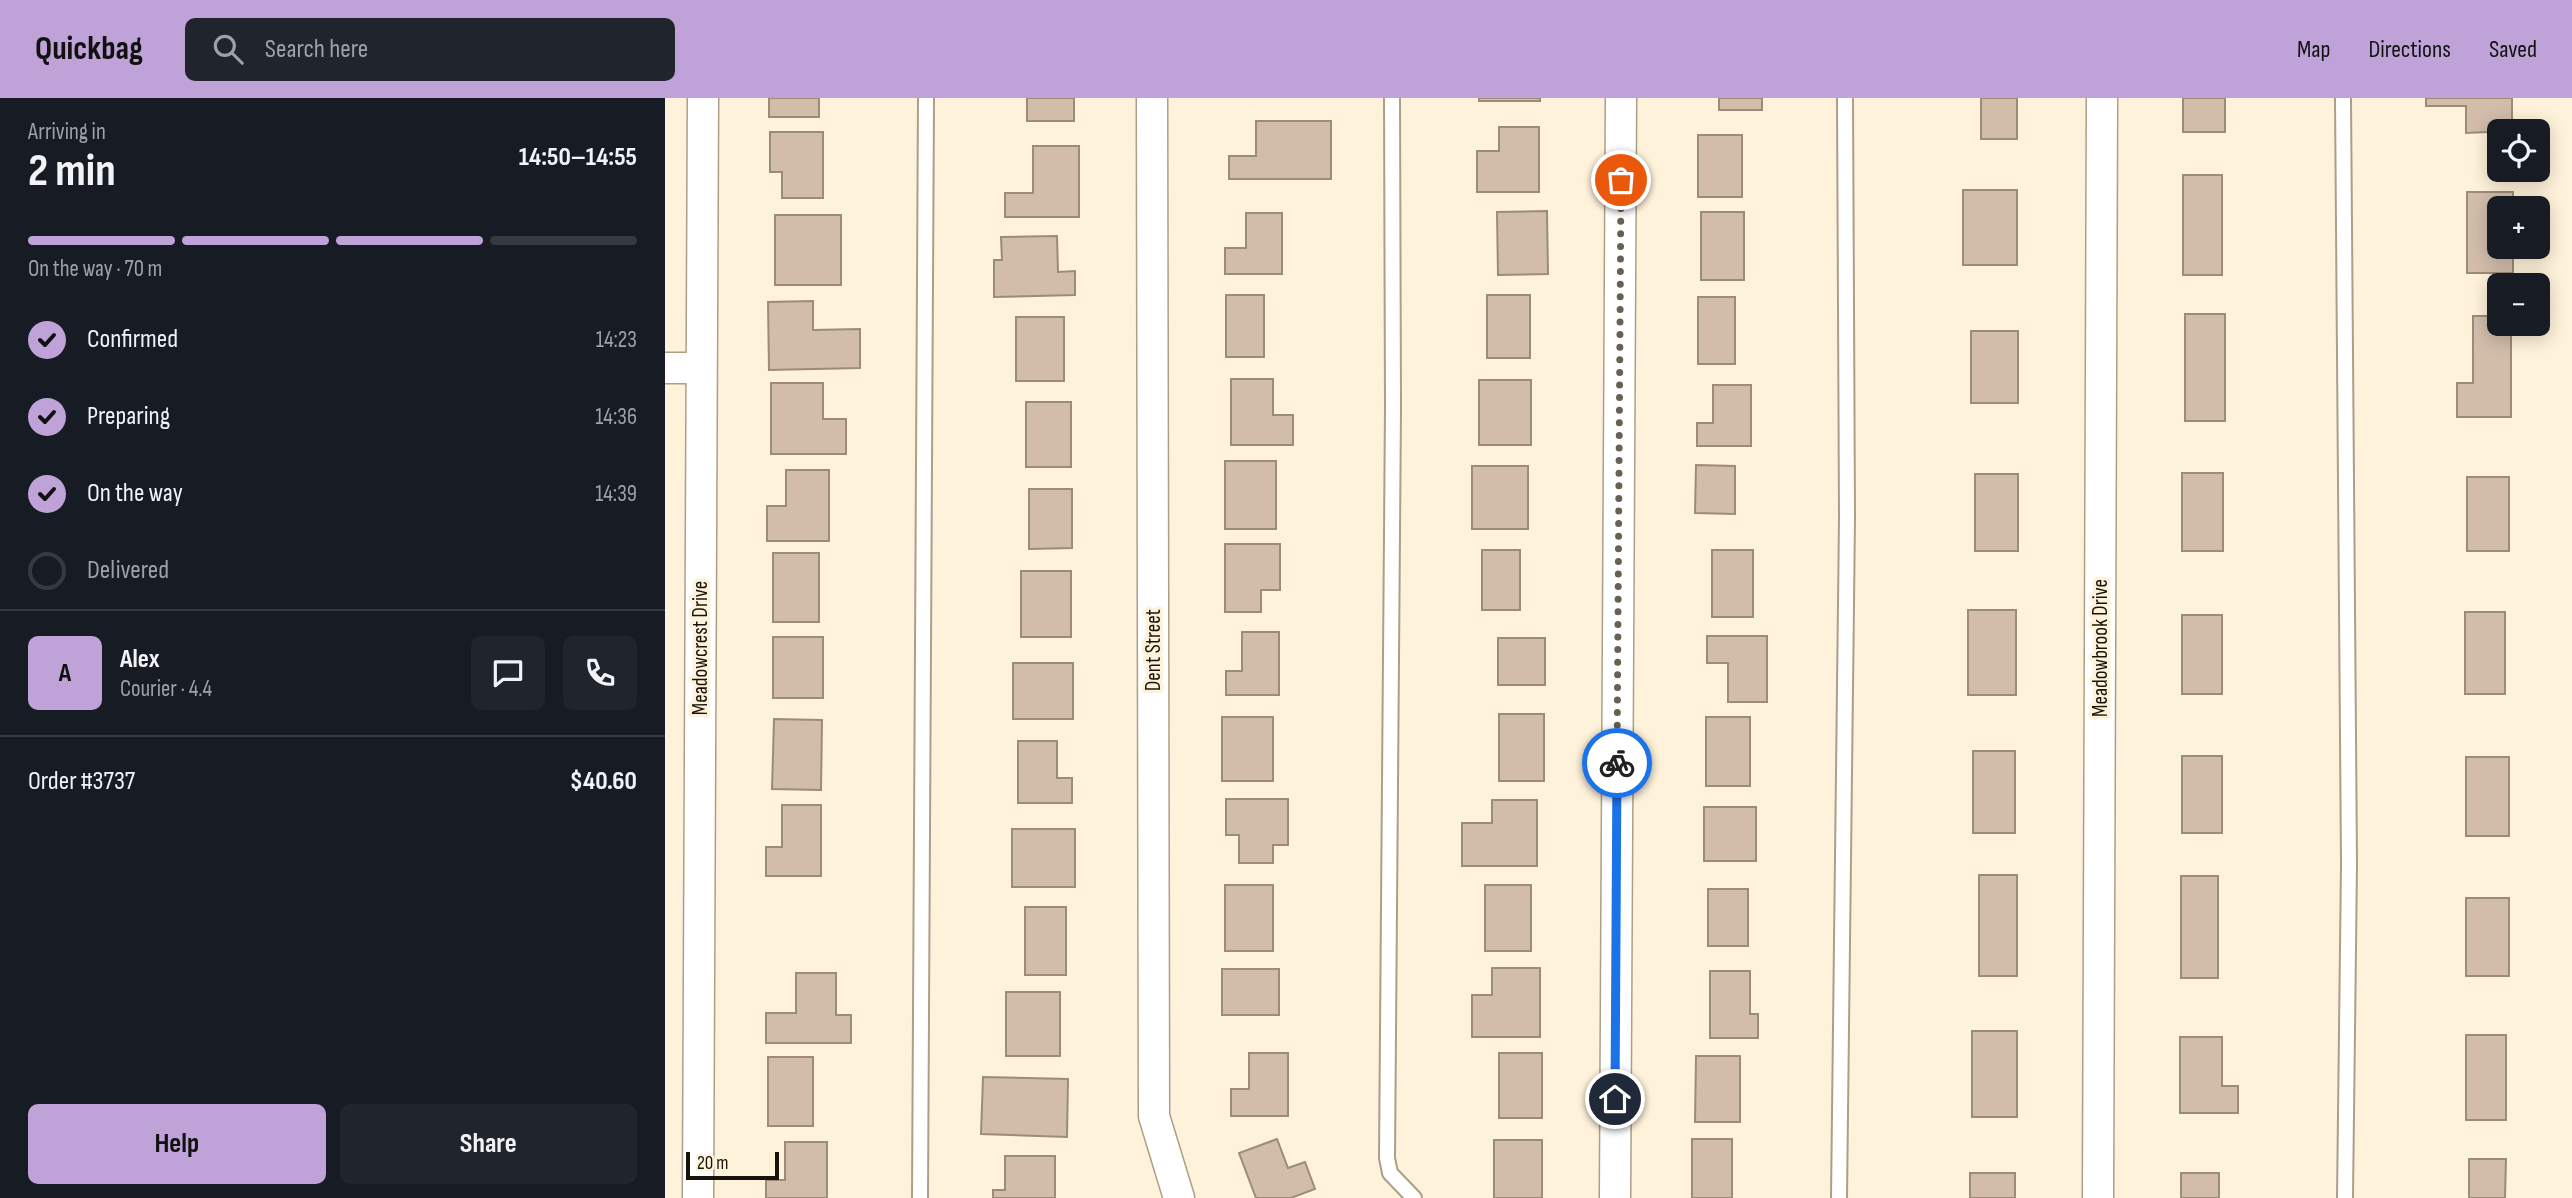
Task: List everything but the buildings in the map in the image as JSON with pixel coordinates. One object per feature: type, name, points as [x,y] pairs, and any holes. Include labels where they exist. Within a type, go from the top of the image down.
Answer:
[{"type":"street","name":"Meadowcrest Drive","points":[[698,1198],[703,98]]},
{"type":"street","name":"Dent Street","points":[[1152,98],[1154,1116],[1174,1194]]},
{"type":"street","points":[[1615,1198],[1621,98]]},
{"type":"street","name":"Meadowbrook Drive","points":[[2098,1198],[2102,98]]},
{"type":"street","points":[[665,368],[701,368]]},
{"type":"lane","points":[[920,1198],[926,98]]},
{"type":"lane","points":[[1392,98],[1393,408],[1387,1157],[1390,1173],[1414,1198]]},
{"type":"lane","points":[[1839,1198],[1847,518],[1845,98]]},
{"type":"lane","points":[[2343,98],[2349,864],[2345,1198]]},
{"type":"way so far","points":[[1617,763],[1621,180]]},
{"type":"route","points":[[1615,1099],[1617,763]]}]
